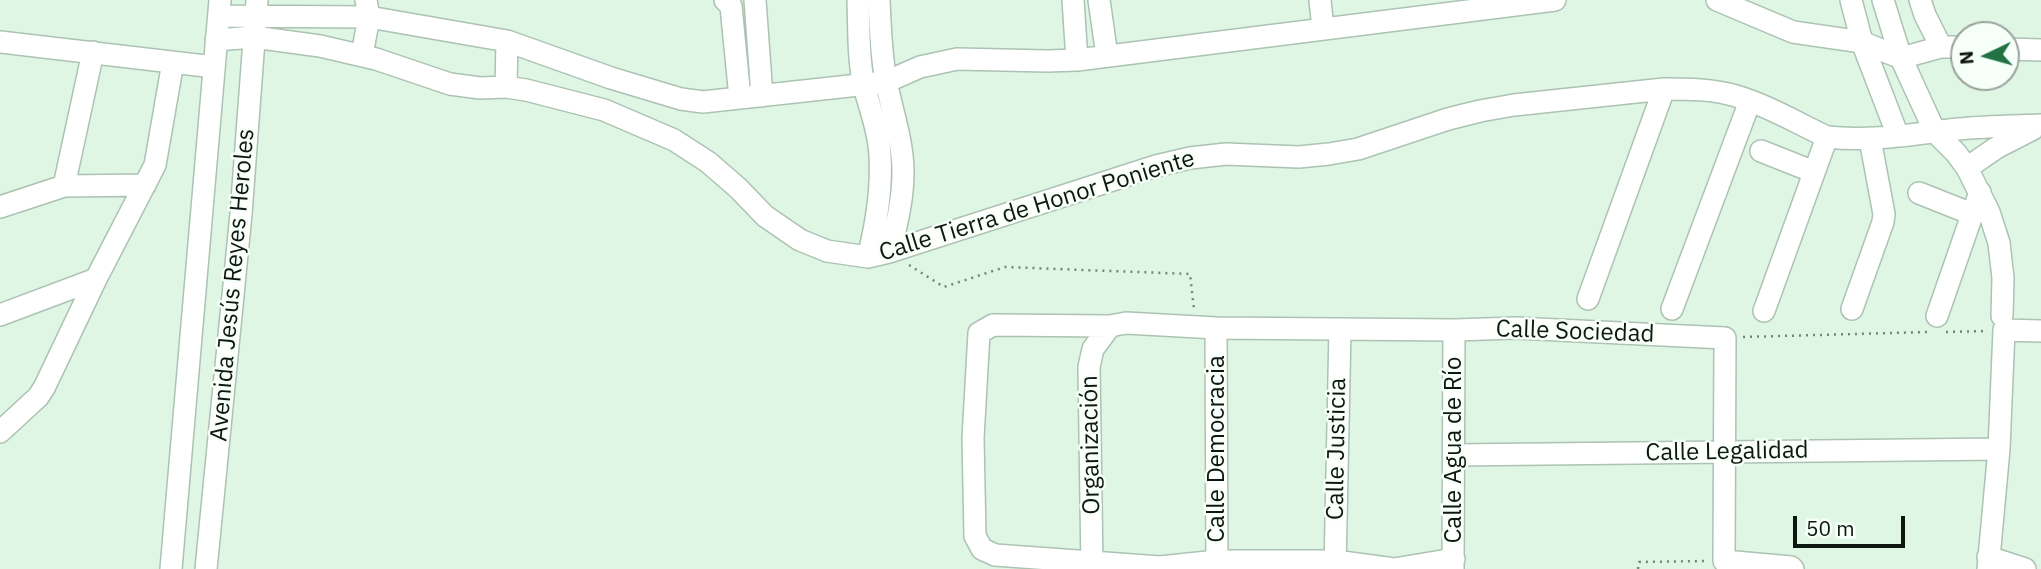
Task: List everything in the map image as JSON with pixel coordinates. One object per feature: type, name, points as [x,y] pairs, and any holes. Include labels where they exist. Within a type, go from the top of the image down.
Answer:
[{"type":"street","points":[[726,0],[732,6],[740,98]]},
{"type":"street","points":[[755,0],[762,96]]},
{"type":"street","points":[[858,0],[864,85],[874,117],[880,152],[878,254]]},
{"type":"street","points":[[878,254],[899,213],[903,171],[897,125],[886,82],[880,38],[879,0]]},
{"type":"street","points":[[1073,0],[1077,60]]},
{"type":"street","points":[[1099,0],[1107,56]]},
{"type":"street","points":[[1320,0],[1323,29]]},
{"type":"street","points":[[219,8],[256,18],[367,9],[507,41],[611,78],[692,102],[886,82],[920,67],[957,59],[1077,60],[1555,0]]},
{"type":"street","points":[[1717,0],[1793,32],[1863,42],[1901,58],[1933,49],[1950,48]]},
{"type":"street","points":[[1851,0],[1863,42],[1898,136]]},
{"type":"street","points":[[1884,0],[1901,58],[1935,132],[1967,168],[1989,212],[1999,243],[2003,278],[1999,449],[1988,563],[2025,569]]},
{"type":"street","name":"Avenida Jesús Reyes Heroles","points":[[172,569],[219,8]]},
{"type":"street","points":[[1922,8],[1933,49]]},
{"type":"street","points":[[362,55],[367,9]]},
{"type":"street","name":"Calle Tierra de Honor Poniente","points":[[216,40],[256,18],[320,46],[362,55],[450,84],[480,88],[506,87],[547,94],[604,110],[674,140],[708,162],[765,216],[800,240],[827,251],[878,254],[1156,166],[1226,153],[1299,157],[1329,154],[1358,149],[1448,119],[1514,105],[1664,89],[1716,92],[1750,101],[1827,137],[1870,139],[1961,128],[2041,125]]},
{"type":"street","name":"Avenida Jesús Reyes Heroles","points":[[206,569],[243,195],[256,18]]},
{"type":"street","points":[[506,87],[507,41]]},
{"type":"street","points":[[1,45],[93,52],[214,67]]},
{"type":"street","points":[[2020,49],[2041,50]]},
{"type":"street","points":[[64,186],[93,52]]},
{"type":"street","points":[[0,432],[38,397],[44,388],[155,165],[173,62]]},
{"type":"street","points":[[1588,299],[1664,89]]},
{"type":"street","points":[[1672,309],[1750,101]]},
{"type":"street","points":[[1967,168],[1996,148],[2041,125]]},
{"type":"street","points":[[1764,311],[1827,137]]},
{"type":"street","points":[[1852,309],[1884,222],[1870,139]]},
{"type":"street","points":[[1761,150],[1814,172]]},
{"type":"street","points":[[0,207],[64,186],[145,185]]},
{"type":"street","points":[[1937,316],[1980,192]]},
{"type":"street","points":[[1919,193],[1972,214]]},
{"type":"street","points":[[0,316],[96,279]]},
{"type":"street","name":"Calle Sociedad","points":[[1092,565],[995,555],[982,549],[975,536],[973,438],[979,333],[993,326],[1110,326],[1126,323],[1340,330],[1516,328],[1725,338]]},
{"type":"street","points":[[2003,323],[2041,331]]},
{"type":"street","name":"Organización","points":[[1092,565],[1089,367],[1093,349],[1110,326]]},
{"type":"street","name":"Calle Democracia","points":[[1206,327],[1217,565]]},
{"type":"street","name":"Calle Justicia","points":[[1335,565],[1340,330]]},
{"type":"street","name":"Calle Agua de Río","points":[[1454,330],[1454,564]]},
{"type":"street","points":[[1725,338],[1724,561],[1792,568]]},
{"type":"street","name":"Calle Legalidad","points":[[1454,455],[1999,449]]},
{"type":"street","points":[[1092,565],[1158,568],[1335,565],[1394,569],[1454,564]]},
{"type":"path","points":[[878,254],[944,287],[1005,267],[1190,274],[1206,327]]},
{"type":"path","points":[[1725,338],[2003,323]]},
{"type":"path","points":[[1638,569],[1639,562],[1724,561]]}]
